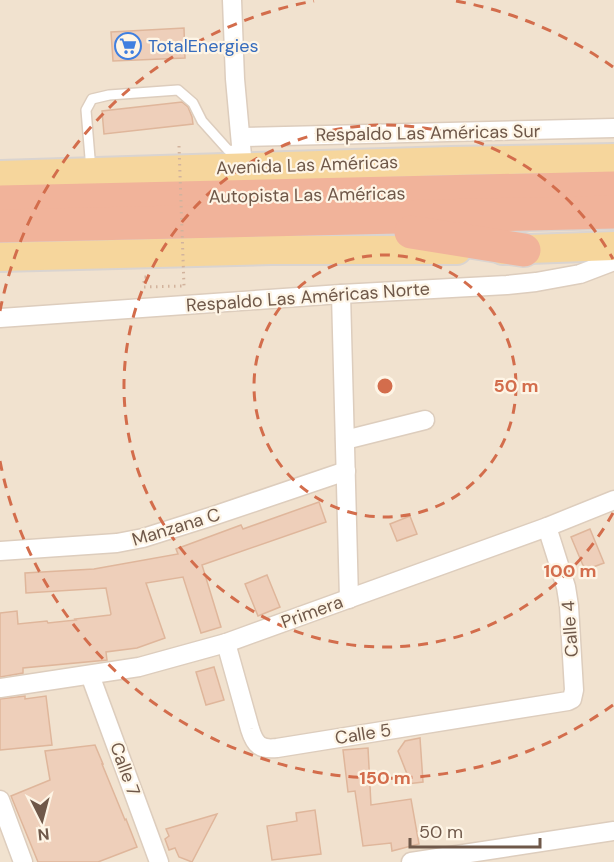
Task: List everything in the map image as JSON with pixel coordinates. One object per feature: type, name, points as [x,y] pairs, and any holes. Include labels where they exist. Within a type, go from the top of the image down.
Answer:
[{"type":"highway","name":"Autopista Las Américas","points":[[0,202],[614,188]]},
{"type":"highway","name":"Autopista Las Américas","points":[[0,226],[614,212]]},
{"type":"highway","points":[[323,219],[524,250]]},
{"type":"main road","name":"Avenida Las Américas","points":[[0,175],[92,172],[242,152],[451,161],[614,158]]},
{"type":"main road","points":[[0,257],[271,250],[524,250],[614,246]]},
{"type":"street","points":[[232,0],[235,79],[242,152]]},
{"type":"street","name":"Respaldo Las Américas Sur","points":[[242,152],[614,128]]},
{"type":"street","name":"Respaldo Las Américas Norte","points":[[0,318],[507,285],[580,274],[614,261]]},
{"type":"street","points":[[342,294],[349,599]]},
{"type":"street","points":[[345,440],[425,420]]},
{"type":"street","name":"Manzana C","points":[[0,551],[132,541],[346,471]]},
{"type":"street","name":"Primera","points":[[0,688],[139,667],[226,643],[547,527],[614,500]]},
{"type":"street","name":"Calle 4","points":[[547,527],[566,587],[569,606],[573,698]]},
{"type":"street","name":"Calle 5","points":[[226,643],[253,738],[257,744],[268,749],[557,703],[573,698]]},
{"type":"street","name":"Calle 7","points":[[90,675],[159,862]]},
{"type":"street","points":[[0,800],[23,862]]},
{"type":"street","points":[[411,862],[614,831]]},
{"type":"lane","points":[[92,172],[86,110],[92,99],[109,95],[178,90],[194,104],[202,121],[228,150],[242,152]]},
{"type":"path","points":[[154,276],[144,277],[144,287],[184,286],[179,146]]},
{"type":"shaded area","points":[[0,0],[614,0],[614,862],[0,862]]},
{"type":"building","points":[[184,28],[185,58],[113,61],[111,32]]},
{"type":"building","name":"TotalEnergies","points":[[182,102],[188,107],[193,124],[104,134],[102,111]]},
{"type":"building","points":[[319,502],[326,522],[202,565],[221,627],[201,633],[183,577],[146,583],[165,638],[137,648],[106,652],[107,660],[23,668],[23,673],[0,677],[0,613],[17,611],[18,624],[76,620],[111,614],[106,588],[26,593],[25,573],[94,569],[178,554],[176,549],[241,525],[243,529]]},
{"type":"building","points":[[410,516],[417,534],[397,541],[390,524]]},
{"type":"building","points":[[590,529],[604,563],[585,570],[571,537]]},
{"type":"building","points":[[267,575],[280,607],[258,616],[245,584]]},
{"type":"building","points":[[214,667],[224,700],[206,705],[196,672]]},
{"type":"building","points":[[25,696],[25,699],[46,696],[52,745],[0,750],[0,699]]},
{"type":"building","points":[[420,738],[423,782],[407,784],[407,774],[398,751],[405,741]]},
{"type":"building","points":[[95,745],[137,847],[98,862],[38,862],[11,796],[50,780],[45,751]]},
{"type":"building","points":[[368,748],[371,805],[411,799],[419,844],[392,851],[391,843],[363,846],[355,791],[348,792],[343,750]]},
{"type":"building","points":[[315,810],[321,854],[272,860],[267,826],[297,821],[296,813]]},
{"type":"building","points":[[217,814],[192,862],[179,857],[175,848],[169,850],[165,839],[169,836],[166,829]]},
{"type":"place","name":"TotalEnergies","points":[[128,46]]}]
